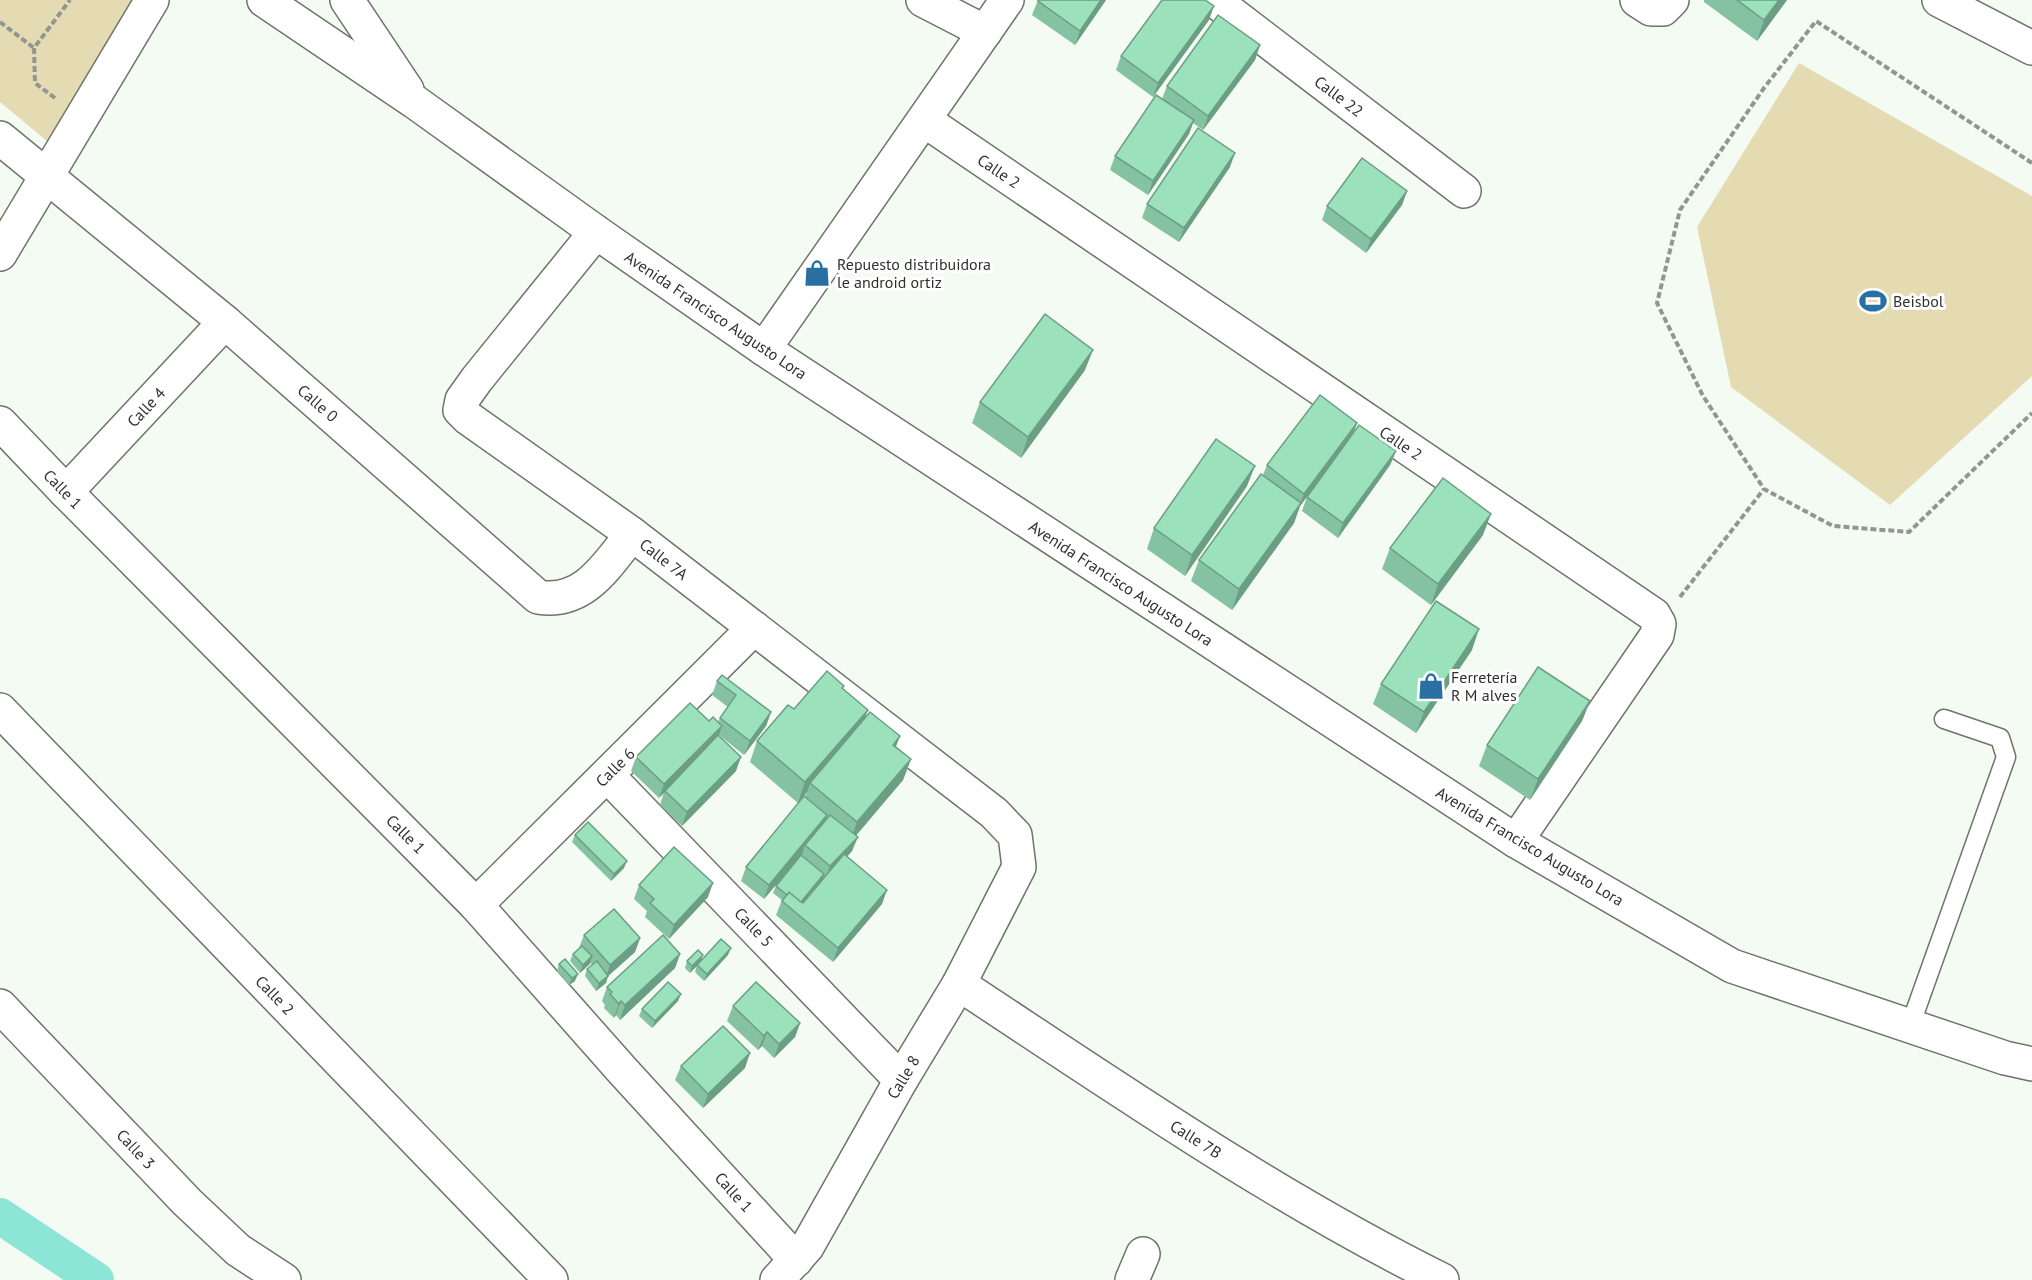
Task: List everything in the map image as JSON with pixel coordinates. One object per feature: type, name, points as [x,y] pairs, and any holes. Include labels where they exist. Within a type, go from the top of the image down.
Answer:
[{"type":"street","points":[[0,255],[152,0]]},
{"type":"street","name":"Avenida Francisco Augusto Lora","points":[[264,0],[415,102],[764,349],[1516,841],[1732,966],[2005,1058],[2032,1064]]},
{"type":"street","points":[[347,0],[415,102]]},
{"type":"street","points":[[923,0],[985,32]]},
{"type":"street","points":[[764,349],[1007,0]]},
{"type":"street","name":"Calle 22","points":[[1214,0],[1464,191]]},
{"type":"street","points":[[1637,0],[1651,9],[1663,9],[1672,0]]},
{"type":"street","points":[[1939,0],[2032,48]]},
{"type":"street","name":"Calle 2","points":[[924,120],[1654,615],[1659,624]]},
{"type":"street","name":"Calle 0","points":[[0,138],[225,322],[538,597],[561,598],[596,580],[632,534]]},
{"type":"street","name":"Calle 7A","points":[[596,232],[477,379],[462,400],[460,410],[486,432],[632,534],[994,813],[1015,835],[1019,867]]},
{"type":"street","name":"Calle 4","points":[[66,492],[225,322]]},
{"type":"street","name":"Calle 1","points":[[0,423],[476,905],[622,1070],[786,1270]]},
{"type":"street","points":[[1516,841],[1657,635],[1659,624]]},
{"type":"street","name":"Calle 6","points":[[476,905],[754,628]]},
{"type":"street","name":"Calle 2","points":[[0,710],[551,1280]]},
{"type":"street","name":"Calle 5","points":[[607,774],[901,1080]]},
{"type":"street","name":"Calle 8","points":[[786,1270],[807,1247],[901,1080],[959,984],[1019,867]]},
{"type":"street","name":"Calle 7B","points":[[959,984],[1272,1187],[1388,1253],[1442,1280]]},
{"type":"street","name":"Calle 3","points":[[0,1005],[187,1202],[238,1250],[284,1280]]},
{"type":"lane","points":[[1910,1026],[2006,757],[2000,738],[1944,719]]},
{"type":"path","points":[[69,0],[34,48],[36,83],[81,120]]},
{"type":"path","points":[[2032,163],[1815,21],[1764,88],[1680,210],[1657,303],[1703,396],[1764,489],[1833,526],[1909,532],[2032,413]]},
{"type":"path","points":[[0,22],[34,48]]},
{"type":"path","points":[[1659,624],[1764,489]]},
{"type":"shaded area","points":[[0,0],[138,0],[53,146],[0,102]]},
{"type":"shaded area","name":"Beisbol","points":[[1799,63],[2032,196],[2032,376],[1890,505],[1731,387],[1697,227]]},
{"type":"building","points":[[1038,0],[1101,0],[1080,31]]},
{"type":"building","points":[[1162,0],[1205,0],[1214,6],[1158,83],[1121,56]]},
{"type":"building","points":[[1737,0],[1779,0],[1764,20]]},
{"type":"building","points":[[1218,15],[1260,45],[1208,116],[1167,86]]},
{"type":"building","points":[[1156,95],[1194,120],[1153,181],[1115,156]]},
{"type":"building","points":[[1198,128],[1235,153],[1184,228],[1147,204]]},
{"type":"building","points":[[1362,158],[1407,191],[1371,239],[1327,206]]},
{"type":"building","points":[[1045,314],[1093,350],[1028,437],[980,402]]},
{"type":"building","points":[[1320,395],[1357,423],[1304,494],[1267,465]]},
{"type":"building","points":[[1359,425],[1396,451],[1343,523],[1307,497]]},
{"type":"building","points":[[1216,439],[1255,466],[1192,555],[1154,528]]},
{"type":"building","points":[[1261,474],[1301,503],[1239,589],[1199,560]]},
{"type":"building","points":[[1443,478],[1491,514],[1438,584],[1390,548]]},
{"type":"building","points":[[1436,601],[1479,629],[1424,712],[1381,684]]},
{"type":"building","points":[[1538,667],[1590,701],[1538,779],[1487,745]]},
{"type":"building","points":[[827,671],[844,686],[842,688],[868,710],[805,782],[757,741],[788,705],[794,709]]},
{"type":"building","points":[[722,675],[771,712],[750,741],[720,718],[736,695],[717,681]]},
{"type":"building","points":[[690,703],[709,721],[713,717],[722,726],[664,784],[636,757]]},
{"type":"building","points":[[870,712],[900,736],[893,745],[911,759],[857,822],[810,783]]},
{"type":"building","points":[[718,735],[741,757],[687,812],[665,791]]},
{"type":"building","points":[[804,796],[827,815],[769,885],[746,867]]},
{"type":"building","points":[[830,815],[858,837],[830,866],[805,845]]},
{"type":"building","points":[[588,822],[627,861],[614,874],[575,835]]},
{"type":"building","points":[[674,847],[713,883],[674,925],[650,903],[654,899],[639,885]]},
{"type":"building","points":[[844,854],[887,890],[838,948],[782,901],[789,892],[803,903]]},
{"type":"building","points":[[801,855],[824,874],[801,902],[789,892],[787,895],[776,886]]},
{"type":"building","points":[[614,909],[640,938],[610,965],[584,935]]},
{"type":"building","points":[[663,935],[680,954],[625,1005],[621,1001],[619,1004],[607,987]]},
{"type":"building","points":[[721,939],[731,948],[707,974],[697,965]]},
{"type":"building","points":[[582,946],[592,956],[583,965],[573,954]]},
{"type":"building","points":[[698,950],[703,955],[692,966],[687,961]]},
{"type":"building","points":[[565,959],[578,974],[572,978],[559,964]]},
{"type":"building","points":[[597,961],[608,976],[599,983],[587,969]]},
{"type":"building","points":[[668,982],[681,994],[655,1021],[642,1009]]},
{"type":"building","points":[[756,982],[800,1023],[779,1044],[767,1032],[764,1036],[733,1006]]},
{"type":"building","points":[[723,1026],[750,1053],[708,1094],[681,1066]]},
{"type":"waterway","points":[[0,1216],[96,1280]]},
{"type":"place","name":"Repuesto distribuidora le android ortiz","points":[[817,273]]},
{"type":"place","name":"Beisbol","points":[[1873,301]]},
{"type":"place","name":"Ferretería R M alves","points":[[1431,686]]}]
